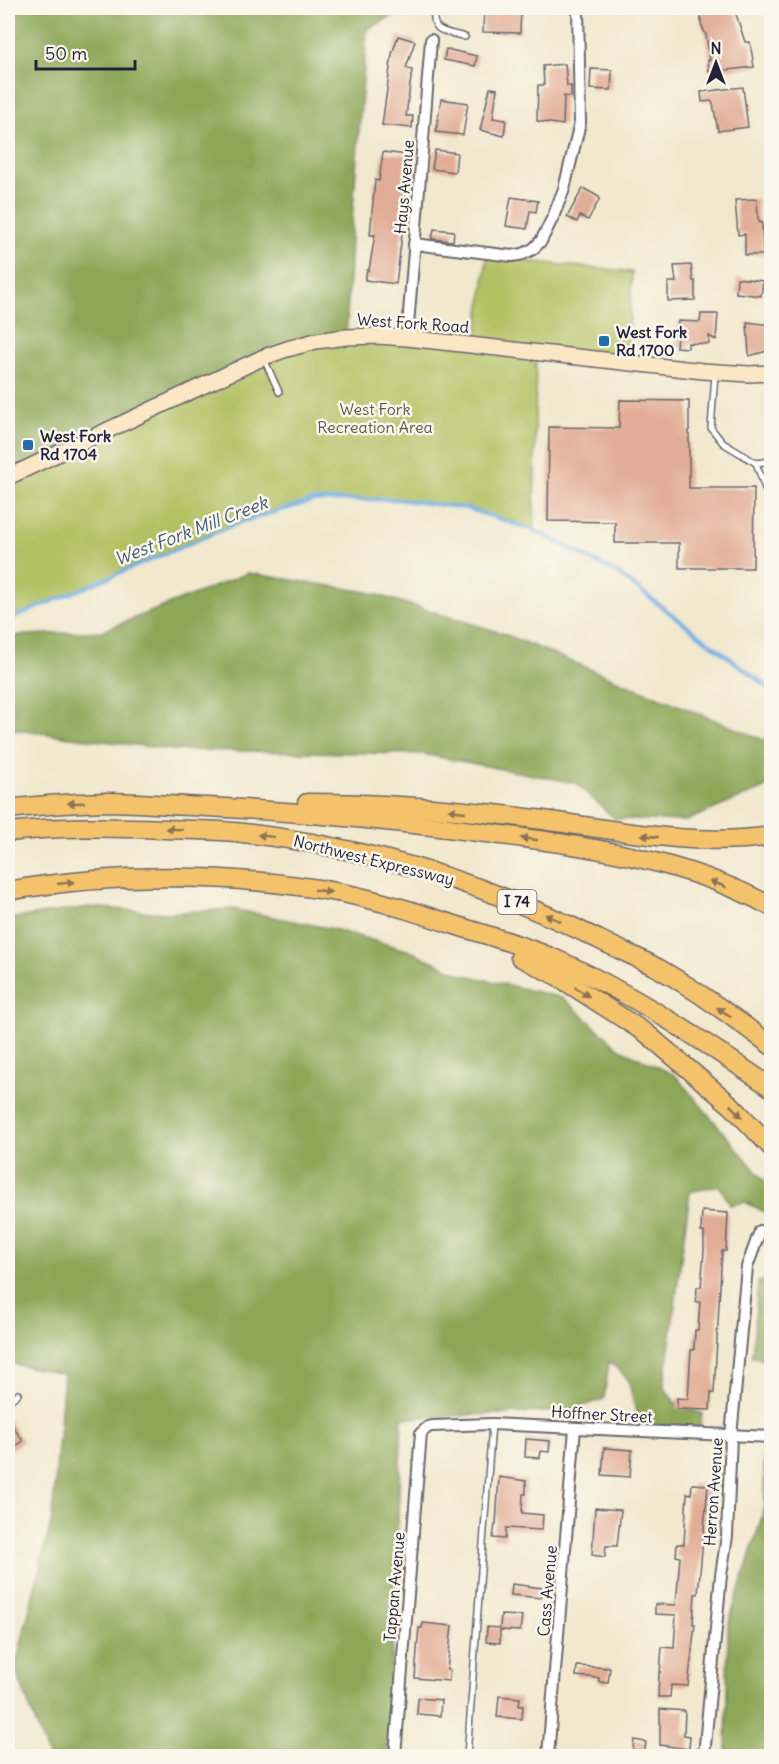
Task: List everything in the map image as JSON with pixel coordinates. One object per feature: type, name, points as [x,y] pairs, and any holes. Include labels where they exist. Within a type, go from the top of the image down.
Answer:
[{"type":"highway","points":[[8,809],[109,802],[306,813],[419,825],[601,850],[656,863],[714,882],[771,907]]},
{"type":"highway","points":[[234,808],[270,803],[388,804],[534,818],[657,837],[750,840],[771,836]]},
{"type":"highway","name":"Northwest Expressway","points":[[8,832],[52,827],[112,826],[233,832],[316,844],[393,861],[457,880],[574,927],[662,971],[740,1022],[771,1046]]},
{"type":"highway","name":"I 74","points":[[8,891],[93,880],[170,877],[244,881],[342,893],[416,912],[507,941],[561,962],[633,998],[717,1050],[771,1089]]},
{"type":"highway","points":[[416,912],[484,944],[523,958],[557,976],[646,1033],[732,1106],[771,1148]]},
{"type":"street","points":[[414,244],[512,256],[523,254],[541,242],[564,189],[580,123],[578,8]]},
{"type":"street","name":"Hays Avenue","points":[[407,338],[431,40]]},
{"type":"street","name":"West Fork Road","points":[[8,477],[264,357],[316,342],[346,337],[407,338],[715,372],[771,373]]},
{"type":"street","name":"Herron Avenue","points":[[705,1756],[721,1575],[727,1536],[731,1436],[747,1267],[760,1231]]},
{"type":"street","name":"Hoffner Street","points":[[432,1426],[492,1424],[771,1437]]},
{"type":"street","name":"Tappan Avenue","points":[[395,1756],[421,1433],[432,1426]]},
{"type":"street","name":"Cass Avenue","points":[[548,1756],[575,1428]]},
{"type":"lane","points":[[424,8],[434,10],[448,8]]},
{"type":"lane","points":[[434,10],[432,22],[435,26],[440,30],[465,37]]},
{"type":"lane","points":[[264,357],[279,392]]},
{"type":"lane","points":[[715,372],[711,428],[723,444],[756,463],[771,461]]},
{"type":"lane","points":[[756,463],[771,508]]},
{"type":"lane","points":[[8,1402],[18,1394]]},
{"type":"lane","points":[[467,1756],[492,1424]]},
{"type":"green space","points":[[8,8],[398,8],[397,14],[367,29],[352,220],[346,337],[316,341],[8,477]]},
{"type":"green space","name":"West Fork Recreation Area","points":[[487,257],[632,272],[628,361],[536,352],[534,530],[466,508],[393,499],[313,501],[243,521],[8,620],[8,477],[316,341],[476,345]]},
{"type":"green space","points":[[248,573],[368,592],[502,633],[771,743],[771,785],[686,821],[615,819],[576,783],[422,754],[175,750],[8,729],[8,636],[102,631]]},
{"type":"green space","points":[[89,907],[165,913],[233,909],[333,929],[410,951],[461,974],[563,998],[620,1049],[675,1075],[771,1189],[771,1215],[745,1202],[730,1205],[719,1185],[690,1192],[664,1387],[678,1407],[702,1413],[700,1428],[639,1424],[628,1379],[609,1361],[604,1399],[568,1411],[402,1418],[388,1756],[48,1756],[15,1668],[52,1519],[64,1374],[8,1363],[8,919]]},
{"type":"green space","points":[[772,1279],[771,1362],[752,1356],[758,1282]]},
{"type":"green space","points":[[763,1443],[772,1443],[771,1756],[726,1756],[728,1625],[765,1507]]},
{"type":"building","points":[[484,8],[521,8],[520,33],[483,32]]},
{"type":"building","points":[[701,8],[734,8],[745,42],[750,42],[754,67],[709,72],[708,60],[710,60],[706,35],[701,24]]},
{"type":"building","points":[[398,36],[415,41],[406,68],[412,70],[406,116],[413,116],[412,128],[382,125],[392,54]]},
{"type":"building","points":[[446,49],[477,56],[475,66],[444,60]]},
{"type":"building","points":[[565,64],[567,86],[571,86],[571,97],[564,96],[563,125],[537,121],[538,85],[544,85],[543,66]]},
{"type":"building","points":[[591,69],[612,70],[611,90],[590,89]]},
{"type":"building","points":[[743,87],[748,127],[718,131],[713,103],[711,101],[702,102],[701,92]]},
{"type":"building","points":[[490,88],[497,89],[493,118],[506,120],[504,136],[480,130]]},
{"type":"building","points":[[441,99],[468,103],[463,135],[436,132]]},
{"type":"building","points":[[435,150],[457,153],[455,172],[432,169]]},
{"type":"building","points":[[383,152],[407,155],[403,183],[405,184],[403,226],[396,284],[365,280],[375,235],[370,235],[375,180],[379,181]]},
{"type":"building","points":[[583,188],[599,197],[599,200],[588,220],[580,216],[577,222],[567,217]]},
{"type":"building","points":[[511,197],[538,201],[536,212],[530,211],[527,229],[506,226]]},
{"type":"building","points":[[757,199],[758,218],[760,223],[762,222],[763,255],[745,255],[745,234],[738,235],[735,200]]},
{"type":"building","points":[[434,229],[454,231],[453,241],[432,239]]},
{"type":"building","points":[[691,265],[693,281],[695,281],[695,300],[668,301],[668,282],[676,282],[674,266]]},
{"type":"building","points":[[737,278],[763,281],[761,296],[736,293]]},
{"type":"building","points":[[701,314],[718,314],[716,340],[709,336],[709,344],[688,343],[688,348],[676,347],[678,321],[700,322]]},
{"type":"building","points":[[747,322],[771,325],[771,350],[749,356]]},
{"type":"building","points":[[620,400],[689,401],[689,488],[754,488],[753,568],[679,568],[679,543],[615,543],[615,522],[548,521],[549,427],[619,428]]},
{"type":"building","points":[[702,1211],[728,1213],[726,1251],[722,1251],[714,1393],[711,1393],[710,1410],[677,1409],[677,1398],[688,1399],[691,1350],[694,1350],[695,1330],[698,1330],[700,1302],[696,1302],[697,1287],[701,1287],[704,1251],[704,1232],[701,1232]]},
{"type":"building","points":[[8,1419],[23,1441],[8,1452]]},
{"type":"building","points":[[526,1439],[550,1441],[549,1452],[541,1451],[540,1458],[525,1457]]},
{"type":"building","points":[[604,1448],[632,1450],[630,1477],[602,1475]]},
{"type":"building","points":[[499,1477],[526,1481],[522,1513],[543,1515],[542,1530],[506,1528],[505,1539],[493,1538]]},
{"type":"building","points":[[692,1484],[708,1485],[698,1594],[695,1594],[693,1624],[695,1624],[688,1686],[671,1685],[670,1697],[658,1697],[662,1647],[674,1648],[676,1615],[655,1614],[655,1604],[676,1605],[680,1557],[676,1556],[677,1544],[684,1544],[687,1493],[691,1494]]},
{"type":"building","points":[[595,1508],[621,1510],[617,1546],[606,1546],[605,1557],[592,1555]]},
{"type":"building","points":[[512,1584],[542,1588],[541,1598],[511,1595]]},
{"type":"building","points":[[501,1615],[522,1616],[520,1631],[500,1630],[500,1643],[486,1642],[487,1627],[500,1628]]},
{"type":"building","points":[[423,1623],[452,1626],[447,1670],[450,1670],[449,1681],[415,1678],[419,1628],[422,1628]]},
{"type":"building","points":[[577,1666],[610,1668],[608,1683],[599,1682],[599,1678],[576,1676]]},
{"type":"building","points":[[499,1696],[520,1698],[519,1706],[523,1706],[522,1719],[497,1717]]},
{"type":"building","points":[[418,1698],[441,1700],[440,1716],[417,1714]]},
{"type":"building","points":[[660,1709],[685,1711],[684,1735],[690,1736],[689,1749],[660,1745]]},
{"type":"building","points":[[634,1740],[646,1742],[644,1756],[632,1756]]},
{"type":"waterway","name":"West Fork Mill Creek","points":[[8,620],[243,521],[313,501],[393,499],[466,508],[534,530],[617,573],[772,690]]},
{"type":"place","name":"West Fork Rd 1700","points":[[604,341]]},
{"type":"place","name":"West Fork Rd 1704","points":[[28,445]]}]
